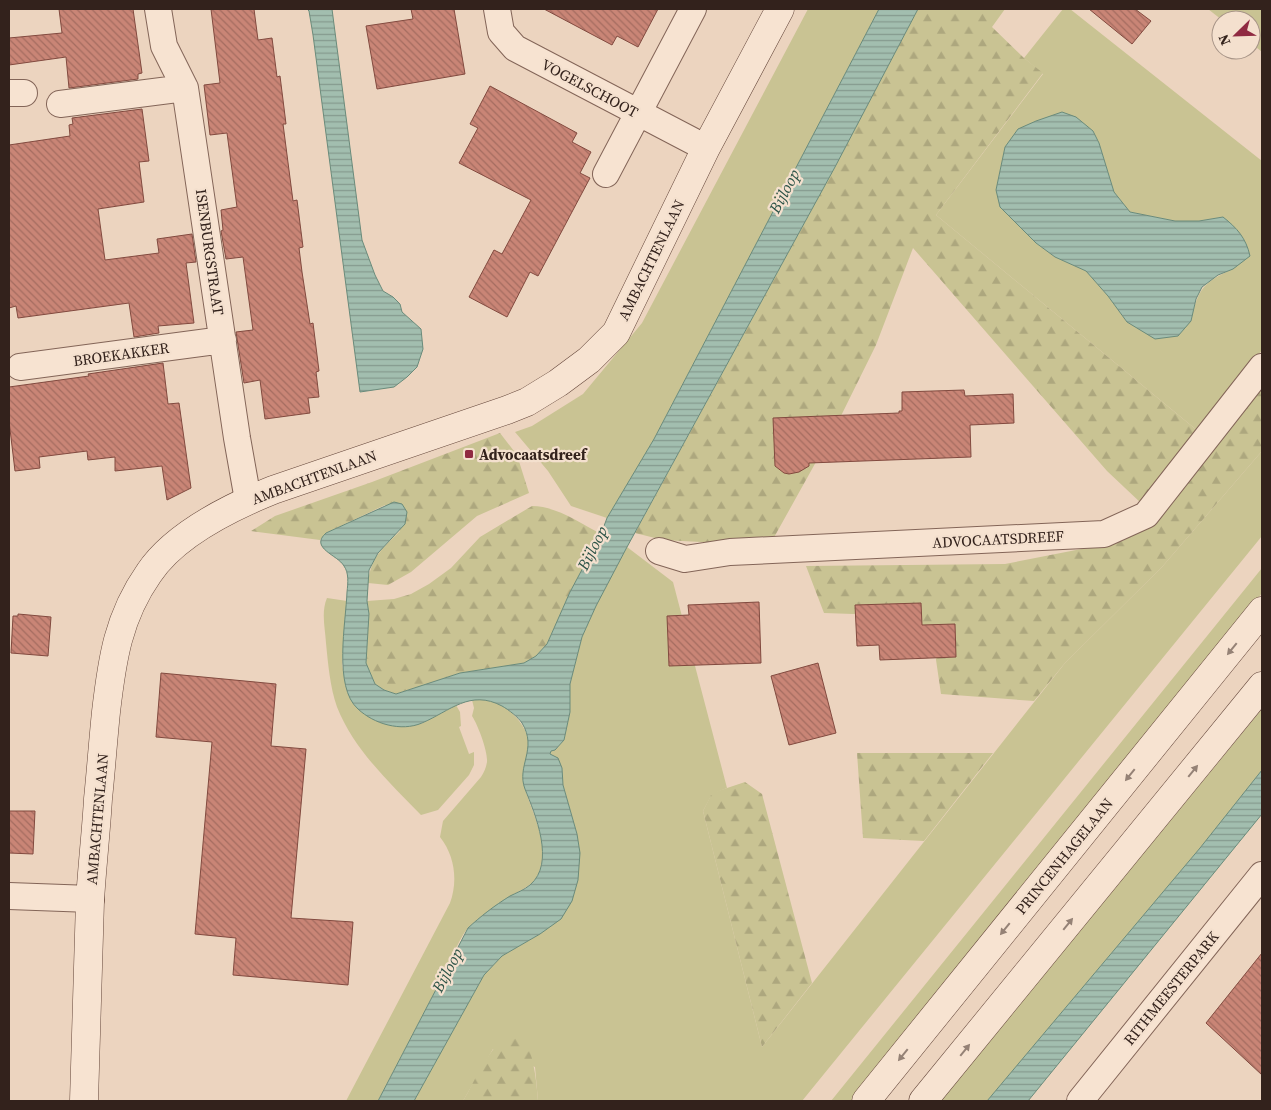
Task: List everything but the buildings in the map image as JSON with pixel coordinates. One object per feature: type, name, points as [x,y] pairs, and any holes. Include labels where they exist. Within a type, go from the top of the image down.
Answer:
[{"type":"street","name":"ISENBURGSTRAAT","points":[[158,9],[164,46],[185,88],[237,438],[248,500]]},
{"type":"street","name":"VOGELSCHOOT","points":[[497,9],[501,32],[515,48],[706,148]]},
{"type":"street","points":[[606,174],[693,9]]},
{"type":"street","name":"AMBACHTENLAAN","points":[[84,1101],[90,899],[102,750],[111,665],[122,623],[134,597],[158,561],[169,550],[198,528],[248,500],[282,486],[508,410],[527,402],[558,383],[588,360],[616,333],[706,148],[780,9]]},
{"type":"street","points":[[60,104],[185,88]]},
{"type":"street","name":"BROEKAKKER","points":[[20,367],[223,340]]},
{"type":"street","name":"ADVOCAATSDREEF","points":[[658,551],[685,559],[730,552],[1104,534],[1146,515],[1262,366]]},
{"type":"street","name":"PRINCENHAGELAAN","points":[[866,1101],[1262,611]]},
{"type":"street","points":[[923,1101],[1262,686]]},
{"type":"street","name":"RITHMEESTERPARK","points":[[1080,1101],[1262,875]]},
{"type":"street","points":[[9,896],[90,899]]},
{"type":"green space","points":[[808,9],[879,9],[654,439],[607,518],[571,506],[548,471],[515,432],[532,426],[583,394],[642,323]]},
{"type":"green space","points":[[918,9],[1005,9],[992,27],[1024,58],[1043,73],[936,215],[1199,432],[1142,504],[1107,471],[913,248],[876,345],[836,426],[772,541],[720,543],[663,540],[635,533],[835,167]]},
{"type":"green space","points":[[1063,9],[1070,9],[1262,161],[1262,350],[1199,432],[936,215],[1043,74],[1024,58]],"holes":[[[1093,131],[1099,143],[1114,192],[1130,212],[1175,221],[1199,221],[1223,217],[1233,269],[1215,278],[1203,288],[1196,301],[1191,321],[1127,322],[1086,271],[1055,257],[1036,243],[996,190],[1005,147]]]},
{"type":"green space","points":[[1208,9],[1262,9],[1262,52],[1261,10],[1211,11]]},
{"type":"green space","points":[[1262,382],[1262,451],[1162,567],[1065,663],[1034,701],[941,694],[935,653],[882,615],[824,613],[806,566],[1005,564],[1122,541],[1150,525]]},
{"type":"green space","points":[[500,433],[517,455],[529,493],[477,516],[411,572],[388,585],[368,583],[369,574],[378,554],[400,531],[385,505],[326,533],[320,540],[251,531],[275,516],[372,482]]},
{"type":"green space","points":[[1262,451],[1262,536],[802,1101],[538,1101],[535,1067],[493,1049],[463,1101],[414,1101],[484,975],[502,956],[540,934],[577,834],[563,785],[562,768],[550,755],[551,751],[556,749],[564,740],[570,712],[570,684],[582,637],[627,547],[673,582],[727,788],[712,794],[703,811],[762,1047],[1065,663],[1162,567]]},
{"type":"green space","points":[[532,506],[559,512],[601,534],[570,592],[547,644],[536,656],[524,663],[460,673],[396,694],[384,690],[375,684],[366,663],[369,614],[367,601],[394,599],[411,594],[429,584],[451,568],[480,537]]},
{"type":"green space","points":[[1262,568],[1262,593],[851,1101],[831,1101]]},
{"type":"green space","points":[[327,598],[347,601],[342,665],[351,698],[421,724],[456,705],[460,712],[461,726],[459,727],[469,754],[474,752],[474,765],[469,775],[438,810],[421,815],[363,752],[344,723],[337,707],[330,675],[324,620]]},
{"type":"green space","points":[[472,700],[488,700],[502,705],[515,716],[528,737],[529,749],[523,780],[541,839],[542,861],[539,873],[534,881],[494,907],[467,929],[378,1101],[346,1101],[450,903],[454,886],[454,869],[449,852],[440,837],[443,821],[481,777],[487,762],[482,739],[472,716],[474,708]]},
{"type":"green space","points":[[1262,709],[1262,770],[1200,848],[987,1101],[940,1101]]},
{"type":"green space","points":[[857,753],[993,753],[924,841],[863,838]]},
{"type":"green space","points":[[745,782],[762,794],[812,983],[762,1047],[703,811],[712,793]]},
{"type":"green space","points":[[520,1028],[528,1045],[533,1063],[538,1101],[463,1101],[494,1049],[510,1032]]},
{"type":"water","points":[[307,9],[332,9],[362,240],[383,291],[400,304],[402,312],[421,329],[423,349],[417,367],[394,387],[360,392],[313,35]]},
{"type":"water","name":"Bijloop","points":[[879,9],[918,9],[835,167],[627,547],[582,637],[570,684],[570,712],[564,740],[550,754],[558,758],[562,768],[563,785],[577,834],[580,853],[578,880],[572,901],[561,919],[540,934],[502,956],[484,975],[414,1101],[378,1101],[468,928],[510,896],[530,885],[538,876],[542,864],[541,838],[523,781],[528,749],[526,732],[522,723],[513,714],[491,701],[470,701],[451,708],[422,723],[405,727],[388,725],[372,719],[358,709],[350,699],[343,670],[343,636],[348,585],[346,569],[341,562],[326,551],[321,543],[322,538],[326,533],[394,502],[402,504],[407,512],[405,524],[378,553],[369,570],[366,663],[375,684],[384,690],[396,694],[460,673],[524,663],[536,656],[547,644],[570,592],[601,534],[607,518],[654,439]]},
{"type":"water","points":[[1062,112],[1076,117],[1093,131],[1099,143],[1114,192],[1130,212],[1175,221],[1199,221],[1223,217],[1237,229],[1243,239],[1250,256],[1233,269],[1218,275],[1202,287],[1196,299],[1191,321],[1178,336],[1155,339],[1127,322],[1086,271],[1055,257],[1036,243],[1000,207],[996,190],[1005,147],[1018,129]]},
{"type":"water","points":[[1262,770],[1262,814],[1028,1101],[987,1101],[1200,848]]},
{"type":"place","name":"Advocaatsdreef","points":[[469,454]]}]
